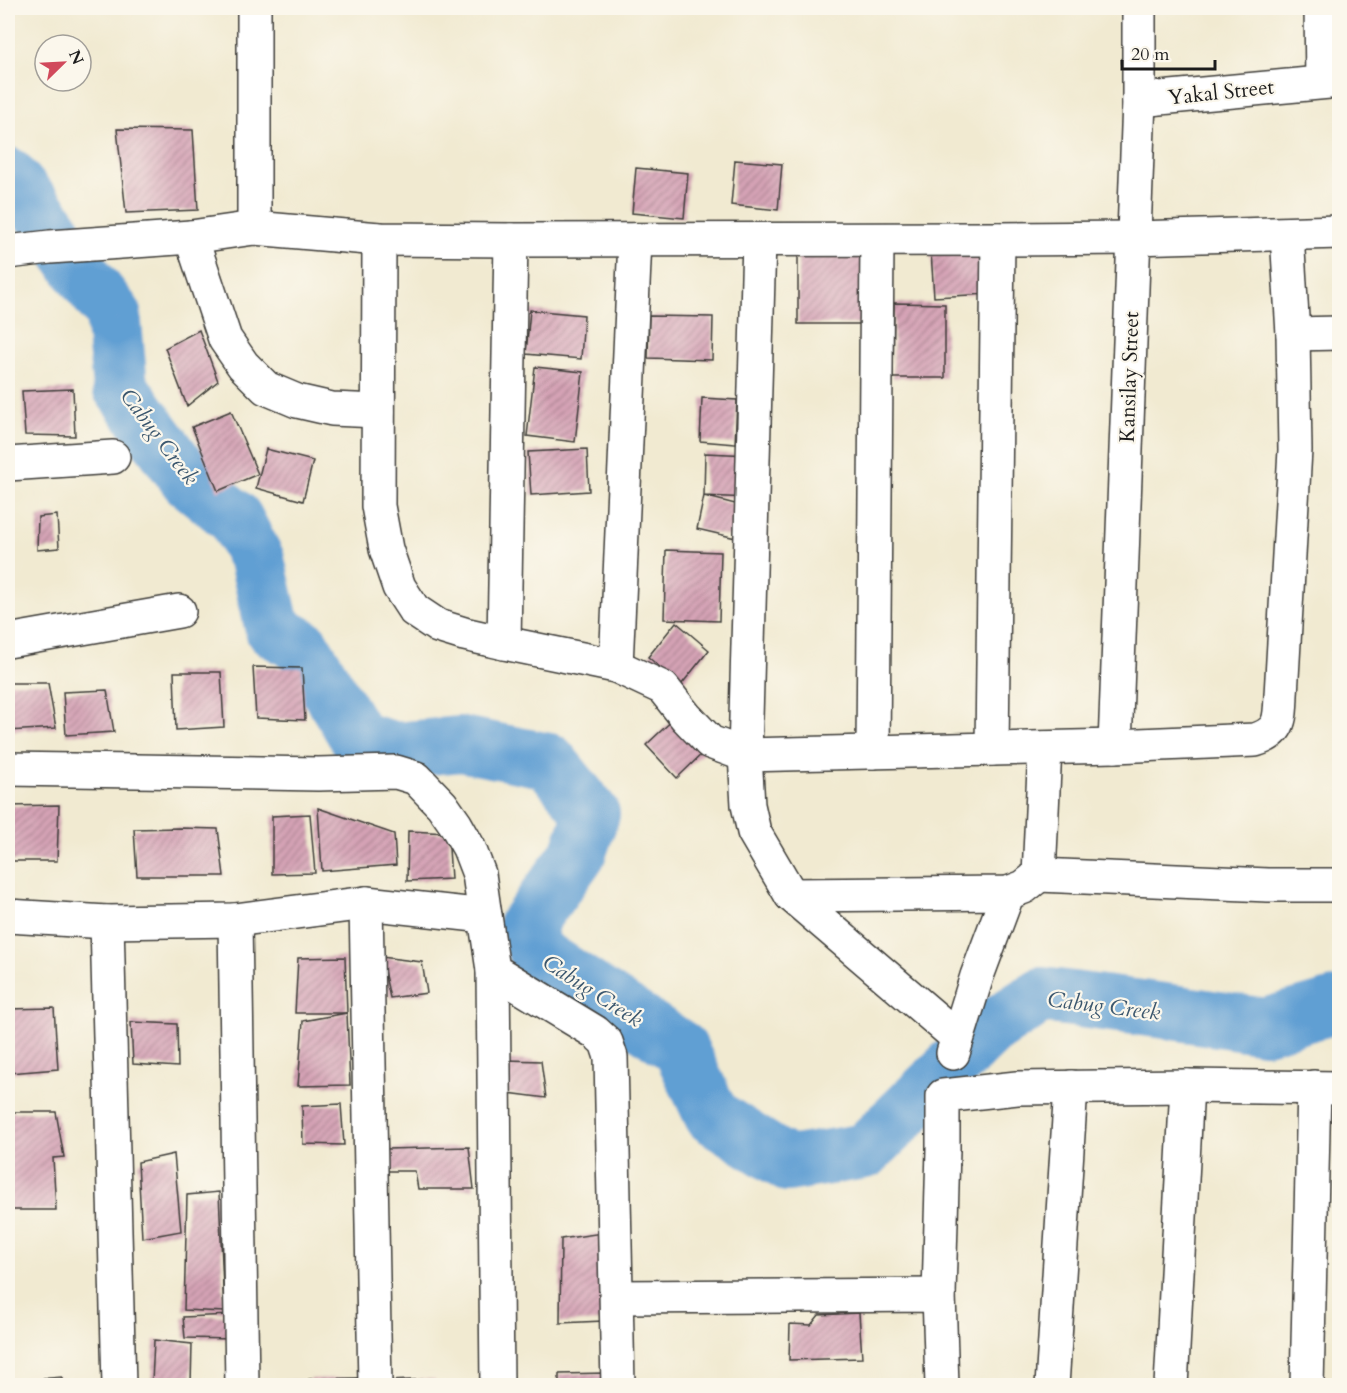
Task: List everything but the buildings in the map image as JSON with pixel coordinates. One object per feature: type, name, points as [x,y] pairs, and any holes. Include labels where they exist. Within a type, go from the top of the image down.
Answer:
[{"type":"street","points":[[254,228],[255,8]]},
{"type":"street","name":"Kansilay Street","points":[[1115,746],[1139,100],[1139,8]]},
{"type":"street","points":[[1321,8],[1331,81]]},
{"type":"street","name":"Yakal Street","points":[[1139,100],[1331,81]]},
{"type":"street","points":[[8,252],[191,237],[254,228],[379,239],[511,240],[1134,238],[1340,232]]},
{"type":"street","points":[[379,239],[378,506],[386,549],[399,587],[414,610],[438,626],[504,643],[616,666],[663,688],[686,717],[710,741],[745,755],[1115,746],[1255,740],[1267,736],[1277,727],[1280,712],[1295,450],[1293,334],[1287,234]]},
{"type":"street","points":[[191,237],[225,339],[243,365],[266,388],[297,401],[332,409],[378,411]]},
{"type":"street","points":[[992,749],[998,239]]},
{"type":"street","points":[[504,643],[511,240]]},
{"type":"street","points":[[616,666],[635,240]]},
{"type":"street","points":[[759,240],[745,755],[748,805],[754,832],[791,895],[955,1045],[977,975],[1008,893]]},
{"type":"street","points":[[873,752],[878,240]]},
{"type":"street","points":[[1293,334],[1340,333]]},
{"type":"street","points":[[8,464],[113,457]]},
{"type":"street","points":[[8,641],[179,611]]},
{"type":"street","points":[[1039,875],[1045,748]]},
{"type":"street","points":[[8,769],[318,774],[396,772],[416,778],[442,805],[469,848],[479,874],[493,970],[497,1386]]},
{"type":"street","points":[[791,895],[1008,893],[1024,887],[1039,875],[1268,885],[1340,885]]},
{"type":"street","points":[[8,916],[107,922],[235,920],[366,903],[485,916]]},
{"type":"street","points":[[366,903],[375,1386]]},
{"type":"street","points":[[235,920],[242,1386]]},
{"type":"street","points":[[107,922],[119,1386]]},
{"type":"street","points":[[493,970],[595,1032],[606,1042],[611,1057],[618,1386]]},
{"type":"street","points":[[1171,1386],[1187,1086]]},
{"type":"street","points":[[942,1386],[939,1295],[943,1096],[1017,1088],[1187,1086],[1327,1087],[1307,1386]]},
{"type":"street","points":[[1052,1386],[1071,1087]]},
{"type":"street","points":[[617,1297],[939,1295]]},
{"type":"waterway","name":"Cabug Creek","points":[[8,175],[43,216],[84,276],[113,313],[120,387],[188,480],[235,518],[257,560],[273,630],[302,646],[358,739],[396,750],[461,744],[549,761],[592,814],[578,854],[526,926],[536,953],[680,1048],[712,1116],[788,1164],[865,1151],[991,1028],[1042,995],[1265,1026],[1335,1006],[1340,1007]]}]
